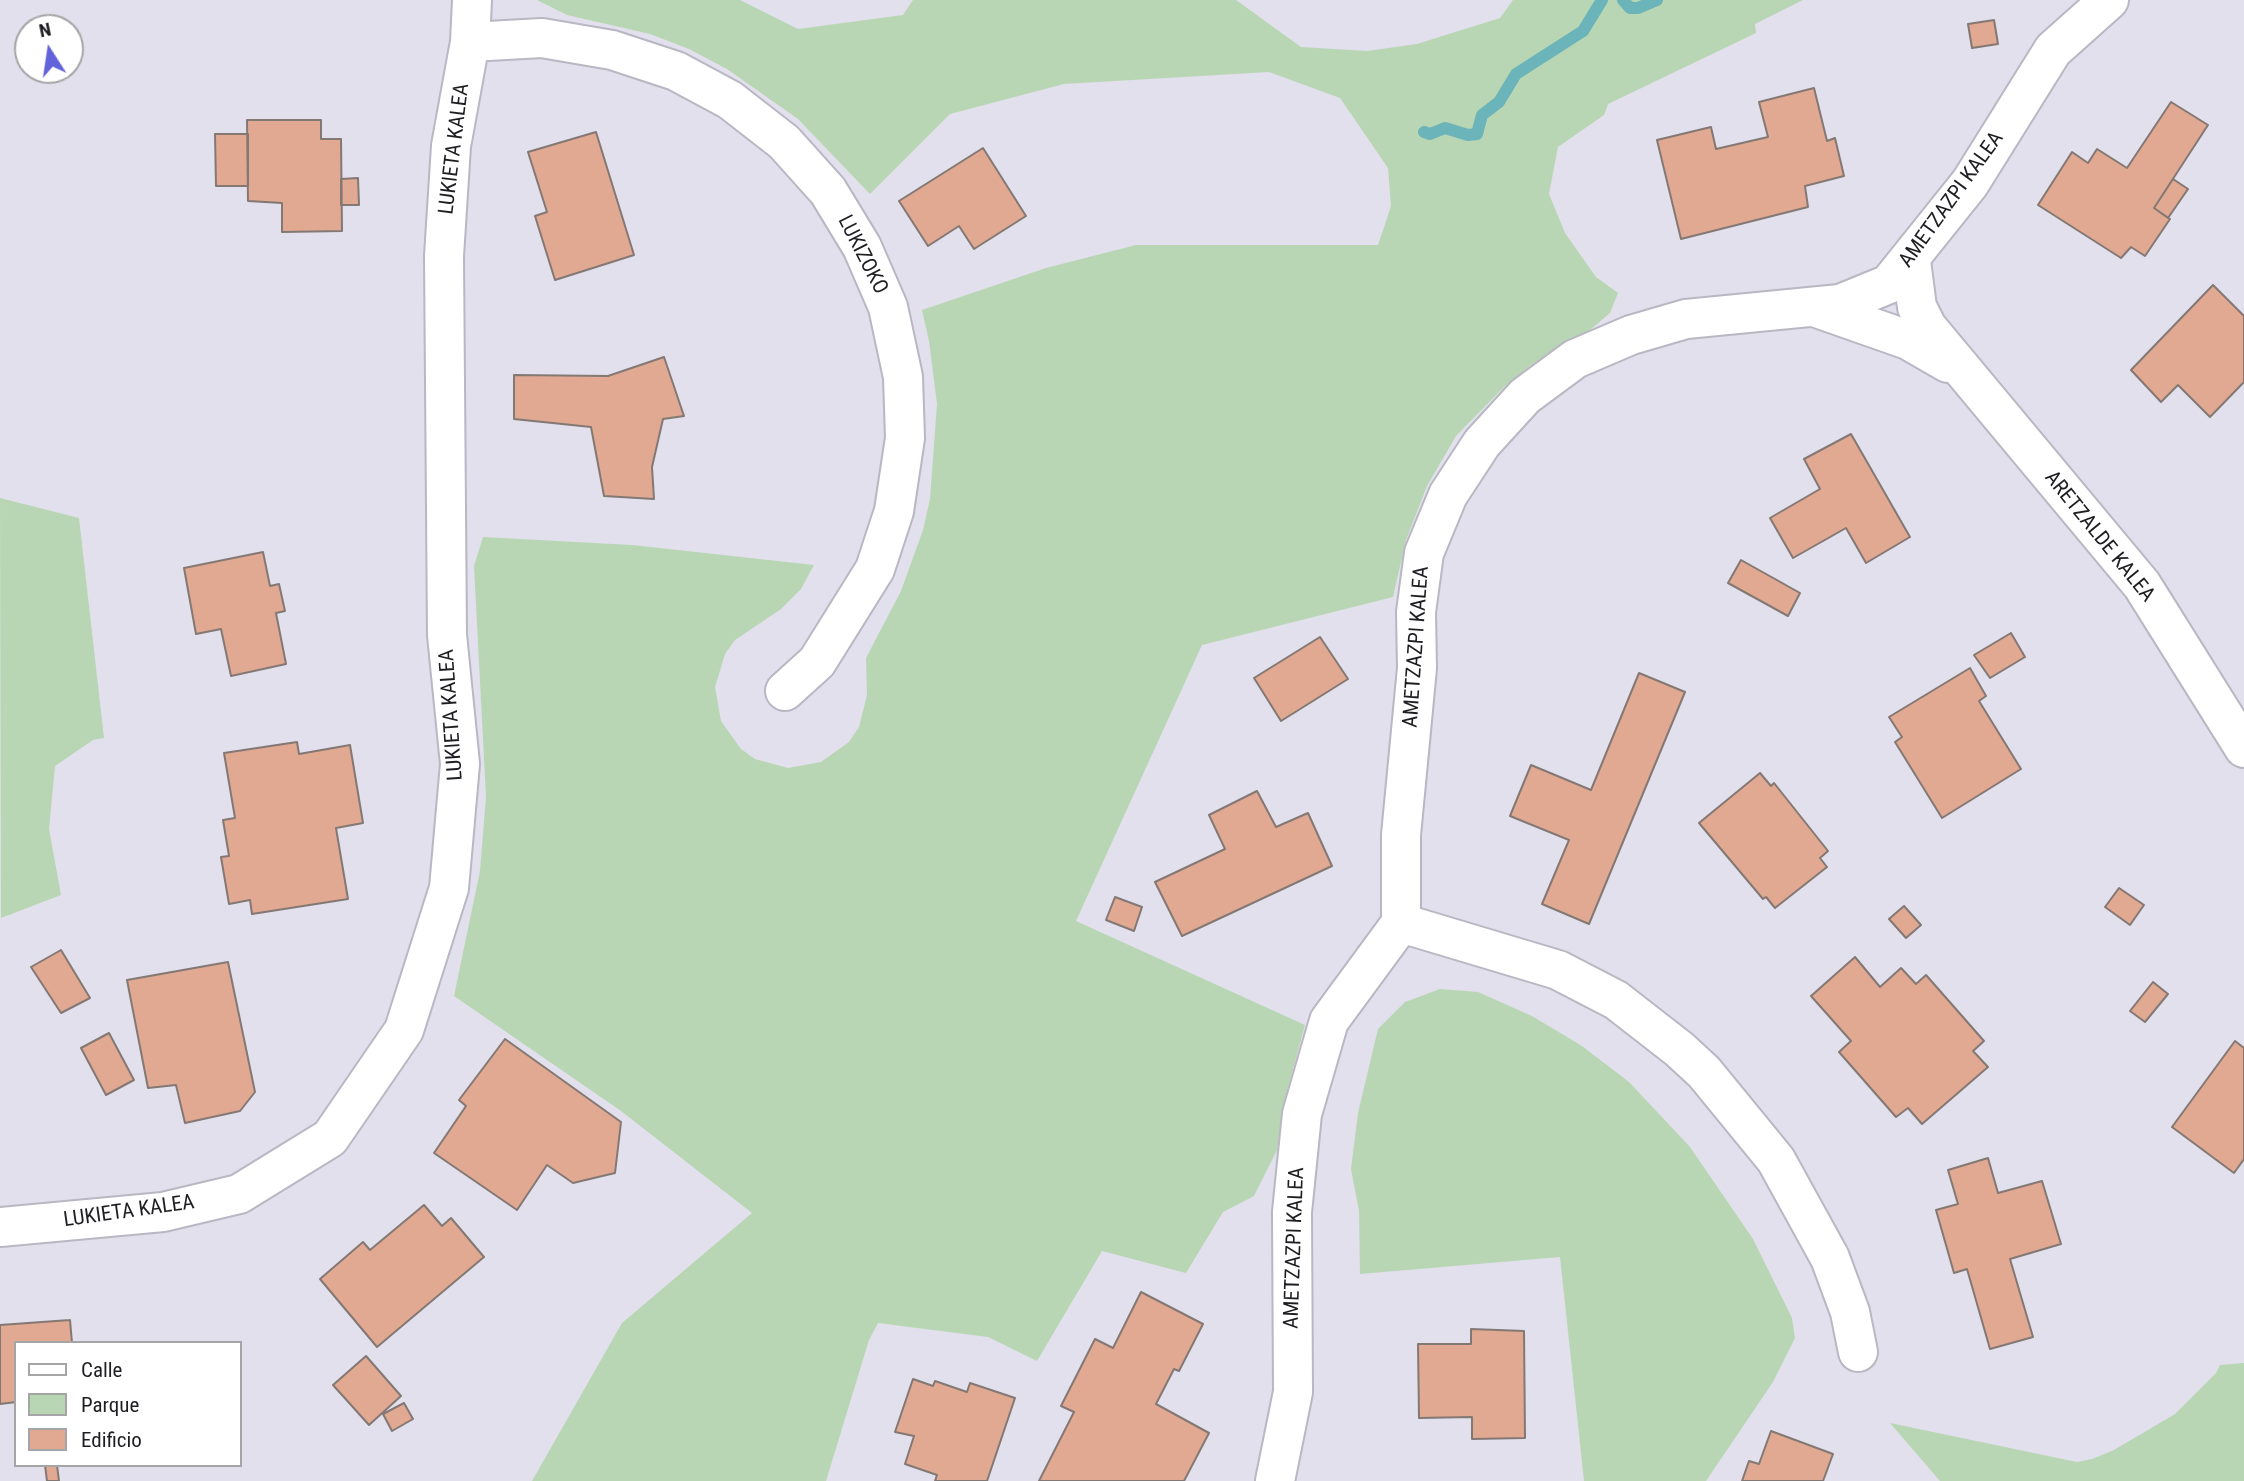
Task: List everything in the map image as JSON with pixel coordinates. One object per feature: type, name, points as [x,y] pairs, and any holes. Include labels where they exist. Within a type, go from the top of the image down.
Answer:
[{"type":"street","name":"LUKIETA KALEA","points":[[0,1227],[163,1212],[239,1194],[330,1138],[404,1030],[449,888],[460,764],[447,635],[444,256],[451,146],[470,42],[472,0]]},
{"type":"street","name":"AMETZAZPI KALEA","points":[[1275,1481],[1293,1392],[1292,1212],[1302,1114],[1329,1021],[1401,923],[1401,835],[1417,668],[1416,612],[1424,553],[1448,495],[1482,443],[1525,396],[1575,359],[1631,335],[1686,319],[1840,304],[1889,284],[1911,261],[1970,183],[2053,50],[2109,0]]},
{"type":"street","name":"LUKIZOKO","points":[[470,42],[542,38],[611,50],[676,71],[730,100],[784,142],[828,191],[862,247],[888,307],[904,377],[905,438],[894,511],[875,569],[817,662],[785,691]]},
{"type":"street","name":"ARETZALDE KALEA","points":[[1911,261],[1917,307],[1927,327],[2142,584],[2244,748]]},
{"type":"street","name":"ARETZALDE KALEA","points":[[1814,307],[1908,340],[1962,371]]},
{"type":"street","points":[[1401,923],[1558,970],[1616,1000],[1704,1072],[1776,1160],[1830,1258],[1850,1312],[1858,1352]]},
{"type":"green space","points":[[537,0],[740,0],[798,29],[903,15],[913,0],[1236,0],[1301,47],[1367,51],[1417,44],[1500,18],[1513,0],[1803,0],[1755,24],[1756,33],[1608,104],[1604,115],[1558,147],[1549,194],[1565,233],[1596,277],[1618,293],[1610,313],[1590,330],[1531,365],[1504,387],[1456,436],[1427,486],[1406,540],[1393,597],[1202,645],[1076,921],[1305,1025],[1285,1099],[1277,1150],[1254,1196],[1223,1212],[1186,1273],[1102,1251],[1037,1361],[988,1337],[878,1323],[869,1340],[826,1481],[532,1481],[622,1323],[752,1213],[621,1111],[454,996],[480,871],[486,797],[474,566],[483,537],[632,545],[814,565],[801,589],[781,609],[735,640],[725,654],[715,687],[721,721],[741,749],[755,759],[788,768],[821,762],[849,742],[859,727],[867,695],[866,658],[901,591],[923,530],[930,499],[937,404],[922,310],[1046,268],[1136,245],[1378,245],[1391,206],[1388,168],[1340,98],[1269,72],[1064,84],[950,114],[870,194],[798,119],[727,69],[689,49],[650,34],[567,15]]},
{"type":"green space","points":[[0,498],[79,518],[104,738],[93,740],[55,766],[49,829],[61,895],[1,918]]},
{"type":"green space","points":[[1440,989],[1478,992],[1532,1016],[1582,1046],[1629,1082],[1690,1147],[1753,1239],[1792,1318],[1795,1338],[1773,1382],[1706,1481],[1584,1481],[1560,1257],[1360,1274],[1359,1211],[1351,1169],[1358,1113],[1378,1029],[1405,1002]]},
{"type":"green space","points":[[2244,1363],[2244,1481],[1940,1481],[1890,1423],[2077,1462],[2114,1450],[2175,1414],[2216,1373],[2220,1365]]},
{"type":"building","points":[[1994,20],[1998,44],[1972,48],[1968,24]]},
{"type":"building","points":[[1814,88],[1827,141],[1835,138],[1844,176],[1805,186],[1808,207],[1681,239],[1657,140],[1711,127],[1716,149],[1768,137],[1759,102]]},
{"type":"building","points":[[2171,102],[2208,125],[2154,208],[2170,219],[2145,256],[2131,247],[2121,258],[2038,205],[2072,152],[2088,163],[2097,149],[2127,168]]},
{"type":"building","points":[[247,120],[321,120],[321,139],[341,139],[342,231],[282,232],[282,203],[248,201]]},
{"type":"building","points":[[596,132],[634,255],[555,280],[535,216],[547,212],[528,152]]},
{"type":"building","points":[[215,134],[248,134],[248,186],[216,186]]},
{"type":"building","points":[[983,148],[1026,216],[974,249],[959,226],[928,246],[899,201]]},
{"type":"building","points":[[358,178],[359,205],[341,205],[341,179]]},
{"type":"building","points":[[2173,179],[2188,189],[2168,218],[2154,208]]},
{"type":"building","points":[[2213,285],[2244,316],[2244,382],[2210,417],[2178,385],[2161,402],[2131,370]]},
{"type":"building","points":[[664,357],[684,416],[663,419],[652,467],[654,499],[604,496],[591,427],[514,419],[514,375],[608,376]]},
{"type":"building","points":[[1851,434],[1910,537],[1866,563],[1846,528],[1793,558],[1770,518],[1820,489],[1804,459]]},
{"type":"building","points":[[263,552],[270,586],[279,584],[285,611],[276,613],[286,664],[231,676],[221,629],[196,634],[184,568]]},
{"type":"building","points":[[1741,560],[1800,593],[1788,616],[1728,583]]},
{"type":"building","points":[[2011,633],[2025,657],[1990,678],[1974,655]]},
{"type":"building","points":[[1320,637],[1348,679],[1281,721],[1254,678]]},
{"type":"building","points":[[1970,668],[1986,696],[1979,701],[2021,769],[1942,818],[1895,742],[1902,737],[1889,717]]},
{"type":"building","points":[[1639,673],[1685,692],[1589,924],[1542,904],[1569,840],[1510,816],[1531,765],[1591,790]]},
{"type":"building","points":[[297,742],[299,754],[350,745],[363,823],[336,828],[348,899],[252,914],[250,900],[229,904],[221,857],[229,856],[223,820],[235,818],[224,753]]},
{"type":"building","points":[[1760,773],[1771,786],[1774,783],[1828,851],[1820,858],[1827,867],[1775,908],[1766,897],[1763,899],[1699,823]]},
{"type":"building","points":[[1257,791],[1276,827],[1308,813],[1332,866],[1182,936],[1155,882],[1225,849],[1209,815]]},
{"type":"building","points":[[2119,888],[2144,905],[2130,925],[2105,907]]},
{"type":"building","points":[[1115,897],[1142,907],[1134,931],[1106,920]]},
{"type":"building","points":[[1904,906],[1921,925],[1906,938],[1889,919]]},
{"type":"building","points":[[61,950],[90,998],[61,1013],[31,967]]},
{"type":"building","points":[[1855,957],[1880,987],[1901,968],[1916,984],[1926,975],[1984,1041],[1973,1051],[1988,1067],[1922,1124],[1908,1108],[1896,1117],[1839,1052],[1851,1041],[1811,996]]},
{"type":"building","points":[[228,962],[255,1092],[240,1111],[185,1123],[176,1085],[148,1088],[127,980]]},
{"type":"building","points":[[2153,982],[2168,994],[2145,1022],[2130,1011]]},
{"type":"building","points":[[109,1033],[134,1080],[106,1095],[81,1048]]},
{"type":"building","points":[[505,1039],[621,1122],[615,1173],[573,1183],[547,1165],[517,1210],[434,1153],[466,1106],[459,1100]]},
{"type":"building","points":[[2235,1041],[2244,1048],[2244,1159],[2234,1173],[2172,1127]]},
{"type":"building","points":[[1988,1158],[1998,1193],[2042,1181],[2061,1244],[2010,1259],[2033,1337],[1990,1349],[1967,1269],[1954,1273],[1936,1210],[1958,1204],[1948,1170]]},
{"type":"building","points":[[424,1205],[442,1226],[451,1218],[484,1257],[377,1347],[320,1279],[363,1242],[370,1250]]},
{"type":"building","points":[[1141,1292],[1203,1324],[1179,1371],[1174,1369],[1156,1404],[1209,1433],[1184,1481],[1039,1481],[1074,1412],[1061,1406],[1095,1339],[1113,1348]]},
{"type":"building","points":[[70,1320],[72,1341],[14,1341],[14,1402],[0,1404],[0,1325]]},
{"type":"building","points":[[1471,1329],[1524,1331],[1525,1438],[1472,1439],[1472,1417],[1419,1418],[1418,1344],[1471,1344]]},
{"type":"building","points":[[366,1356],[401,1396],[369,1425],[333,1385]]},
{"type":"building","points":[[913,1379],[933,1386],[935,1381],[967,1392],[970,1383],[1015,1398],[987,1481],[935,1481],[937,1475],[905,1464],[914,1436],[895,1432]]},
{"type":"building","points":[[404,1403],[413,1419],[392,1431],[383,1414]]},
{"type":"building","points":[[1771,1431],[1833,1454],[1823,1481],[1742,1481],[1749,1461],[1759,1464]]},
{"type":"building","points":[[45,1467],[57,1467],[59,1481],[47,1481]]},
{"type":"waterway","points":[[1424,132],[1430,134],[1445,128],[1468,135],[1477,134],[1482,115],[1499,102],[1516,74],[1583,31],[1602,0]]},
{"type":"waterway","points":[[1623,0],[1630,8],[1638,8],[1657,0]]}]
